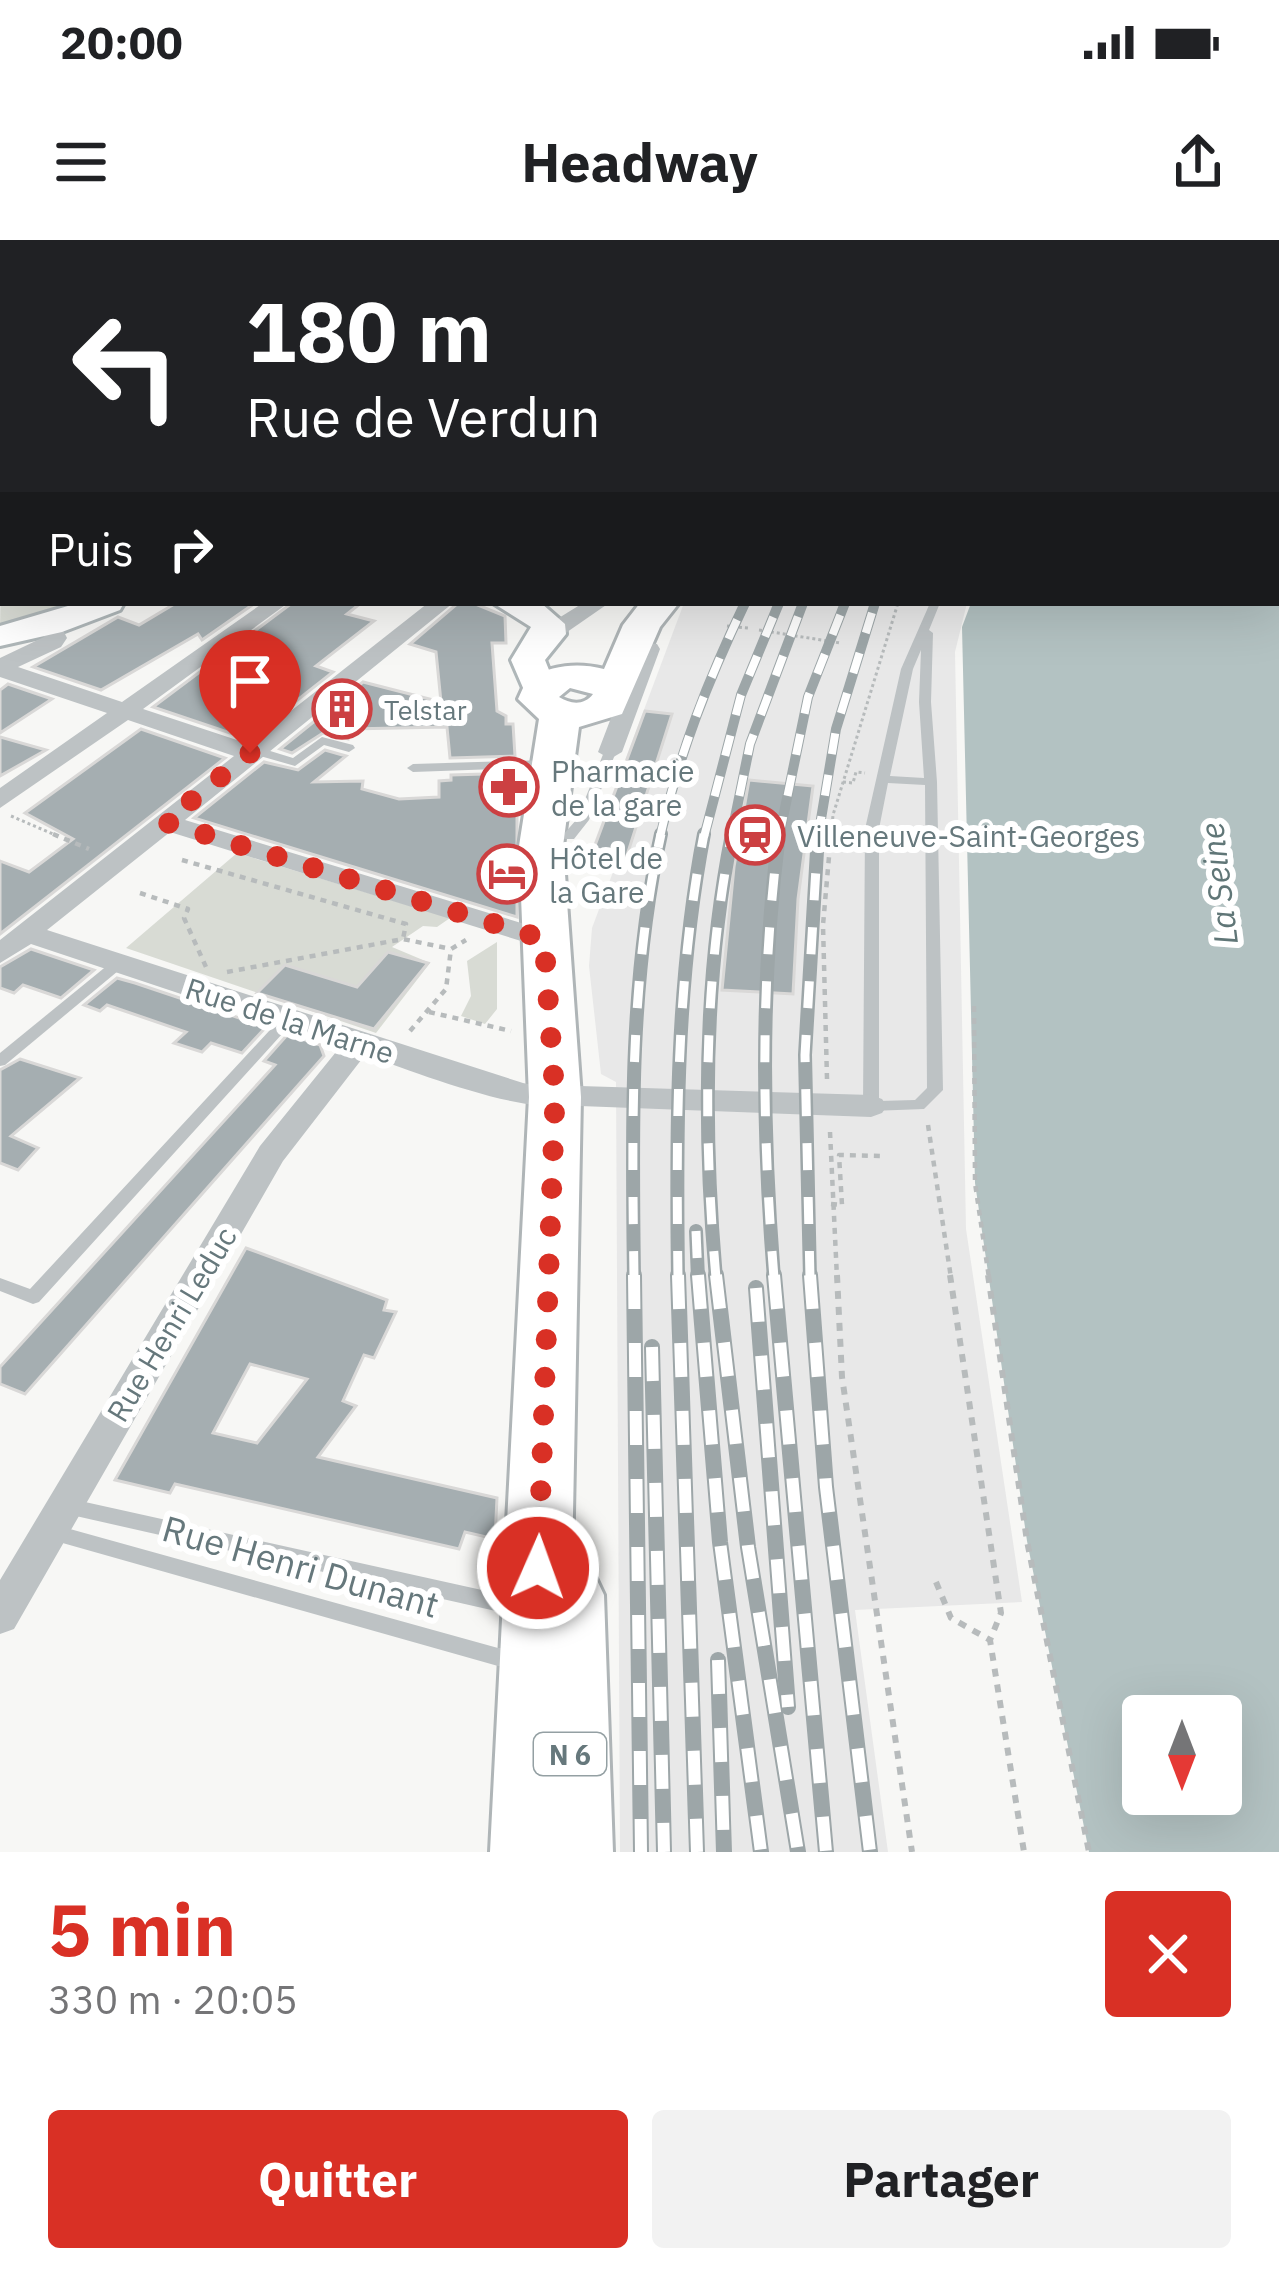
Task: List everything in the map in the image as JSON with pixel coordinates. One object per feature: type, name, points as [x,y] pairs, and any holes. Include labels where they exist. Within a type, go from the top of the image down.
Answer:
[{"type":"main road","points":[[0,636],[50,626],[100,606]]},
{"type":"main road","points":[[518,606],[535,612],[574,680]]},
{"type":"main road","name":"N 6","points":[[567,1097],[544,939],[542,831],[550,764],[574,680],[657,606]]},
{"type":"main road","name":"N 6","points":[[528,1852],[552,1636],[569,968],[592,860],[573,782],[574,680]]},
{"type":"main road","name":"N 6","points":[[552,1636],[575,1852]]},
{"type":"street","points":[[0,800],[274,606]]},
{"type":"street","points":[[0,954],[438,606]]},
{"type":"street","points":[[574,680],[597,606]]},
{"type":"street","points":[[0,668],[53,642],[50,626]]},
{"type":"street","points":[[0,668],[252,751]]},
{"type":"street","name":"N 6","points":[[574,680],[610,752]]},
{"type":"street","points":[[165,822],[544,939]]},
{"type":"street","name":"Rue de la Marne","points":[[27,933],[522,1093],[871,1106]]},
{"type":"street","name":"Rue Henri Leduc","points":[[0,1616],[271,1154],[359,1043]]},
{"type":"lane","points":[[928,623],[925,701],[931,782],[934,1090],[919,1105],[871,1106],[872,829],[907,669],[934,606]]},
{"type":"lane","points":[[252,751],[295,762],[322,741],[349,748]]},
{"type":"lane","name":"N 6","points":[[592,860],[589,808],[610,752]]},
{"type":"lane","points":[[413,768],[550,764]]},
{"type":"lane","points":[[882,779],[931,782]]},
{"type":"lane","points":[[0,1061],[119,964]]},
{"type":"lane","points":[[0,1285],[33,1297],[287,1019]]},
{"type":"lane","name":"Rue Henri Dunant","points":[[57,1518],[552,1636]]},
{"type":"lane","name":"Rue Henri Dunant","points":[[57,1518],[498,1657],[552,1636]]},
{"type":"path","points":[[827,1081],[824,925],[833,815],[897,606]]},
{"type":"path","points":[[727,626],[748,628]]},
{"type":"path","points":[[759,630],[840,643]]},
{"type":"path","points":[[842,782],[854,783],[856,774]]},
{"type":"path","points":[[0,811],[116,861]]},
{"type":"path","points":[[182,860],[406,924],[403,939]]},
{"type":"path","points":[[140,893],[188,908],[184,918],[210,977],[247,965],[403,939],[451,949]]},
{"type":"path","points":[[401,1041],[446,989],[451,949],[462,940],[478,939]]},
{"type":"path","points":[[974,1006],[975,1183],[1027,1541],[1088,1852]]},
{"type":"path","points":[[429,1012],[497,1032],[513,1031]]},
{"type":"path","points":[[919,1105],[929,1128],[1001,1613],[990,1640],[1024,1852]]},
{"type":"path","points":[[830,1120],[842,1377],[913,1852]]},
{"type":"path","points":[[831,1204],[842,1205],[839,1155],[884,1156]]},
{"type":"path","points":[[937,1582],[951,1618],[990,1640]]},
{"type":"shaded area","points":[[0,606],[80,606],[0,629]]},
{"type":"shaded area","points":[[683,606],[966,606],[955,652],[966,1229],[1022,1602],[855,1610],[888,1852],[620,1852],[616,1082],[601,1074],[589,966],[592,928],[613,872],[585,867]]},
{"type":"shaded area","points":[[237,853],[450,918],[437,927],[423,926],[392,947],[430,963],[376,1033],[126,948]]},
{"type":"shaded area","points":[[497,942],[497,1009],[485,1024],[461,1016],[471,996],[467,961]]},
{"type":"water","name":"La Seine","points":[[970,606],[1279,606],[1279,1852],[1089,1852],[1027,1541],[975,1183],[962,627]]},
{"type":"building","points":[[171,606],[251,606],[202,640],[198,634],[101,690],[33,667],[118,617],[139,625]]},
{"type":"building","points":[[288,606],[357,606],[347,614],[374,621],[316,666],[333,672],[248,739],[153,707]]},
{"type":"building","points":[[454,606],[480,606],[505,616],[506,643],[492,643],[497,711],[506,716],[506,724],[513,724],[515,756],[450,758],[447,727],[349,729],[348,739],[323,733],[292,753],[280,749],[363,682],[441,702],[436,652],[410,644]]},
{"type":"building","points":[[8,684],[52,699],[0,733],[0,690]]},
{"type":"building","points":[[645,711],[672,714],[622,871],[587,867]]},
{"type":"building","points":[[141,729],[225,758],[0,934],[0,861],[29,872],[73,839],[25,813]]},
{"type":"building","points":[[0,737],[46,750],[0,776]]},
{"type":"building","points":[[325,750],[346,756],[314,782],[363,781],[362,789],[399,799],[439,797],[439,781],[451,780],[451,775],[517,773],[517,917],[194,818],[264,762],[298,770]]},
{"type":"building","points":[[749,780],[813,786],[798,899],[793,994],[722,990],[734,867]]},
{"type":"building","points":[[31,949],[94,970],[61,998],[23,985],[14,993],[0,988],[0,967]]},
{"type":"building","points":[[388,952],[428,963],[374,1029],[257,993],[285,965],[357,987]]},
{"type":"building","points":[[117,978],[266,1027],[242,1053],[211,1043],[202,1052],[174,1043],[186,1032],[107,1005],[100,1011],[84,1005]]},
{"type":"building","points":[[288,1034],[320,1045],[324,1056],[25,1394],[0,1384],[0,1367],[275,1065],[264,1061]]},
{"type":"building","points":[[20,1059],[80,1078],[11,1136],[38,1148],[18,1170],[0,1163],[0,1070]]},
{"type":"building","points":[[246,1248],[387,1300],[384,1310],[396,1312],[374,1358],[364,1355],[343,1401],[356,1406],[318,1457],[497,1498],[495,1539],[465,1532],[459,1549],[175,1484],[170,1493],[115,1480]],"holes":[[[250,1364],[307,1379],[257,1443],[213,1433]]]},
{"type":"railway","points":[[660,837],[696,718],[744,606]]},
{"type":"railway","points":[[704,837],[741,695],[778,606]]},
{"type":"railway","points":[[731,837],[750,744],[802,606]]},
{"type":"railway","points":[[779,837],[808,697],[844,606]]},
{"type":"railway","points":[[818,837],[836,729],[874,606]]},
{"type":"railway","points":[[634,1278],[638,999],[661,834]]},
{"type":"railway","points":[[678,1275],[683,999],[704,834]]},
{"type":"railway","points":[[716,1278],[708,1055],[715,944],[732,834]]},
{"type":"railway","points":[[774,1278],[765,1055],[779,834]]},
{"type":"railway","points":[[810,1278],[805,1055],[818,834]]},
{"type":"railway","points":[[696,1231],[698,1278]]},
{"type":"railway","points":[[634,1275],[641,1852]]},
{"type":"railway","points":[[678,1275],[697,1852]]},
{"type":"railway","points":[[698,1275],[720,1542],[761,1852]]},
{"type":"railway","points":[[716,1275],[748,1547],[798,1852]]},
{"type":"railway","points":[[774,1275],[826,1852]]},
{"type":"railway","points":[[810,1275],[826,1487],[870,1852]]},
{"type":"railway","points":[[756,1288],[788,1707]]},
{"type":"railway","points":[[652,1347],[664,1852]]},
{"type":"railway","points":[[718,1660],[724,1852]]},
{"type":"place","name":"Telstar","points":[[342,709]]},
{"type":"place","name":"Pharmacie de la gare","points":[[509,787]]},
{"type":"place","name":"Villeneuve-Saint-Georges","points":[[755,835]]},
{"type":"place","name":"Hôtel de la Gare","points":[[507,874]]},
{"type":"route","points":[[250,753],[165,822],[544,939],[555,1097],[538,1568]]}]
